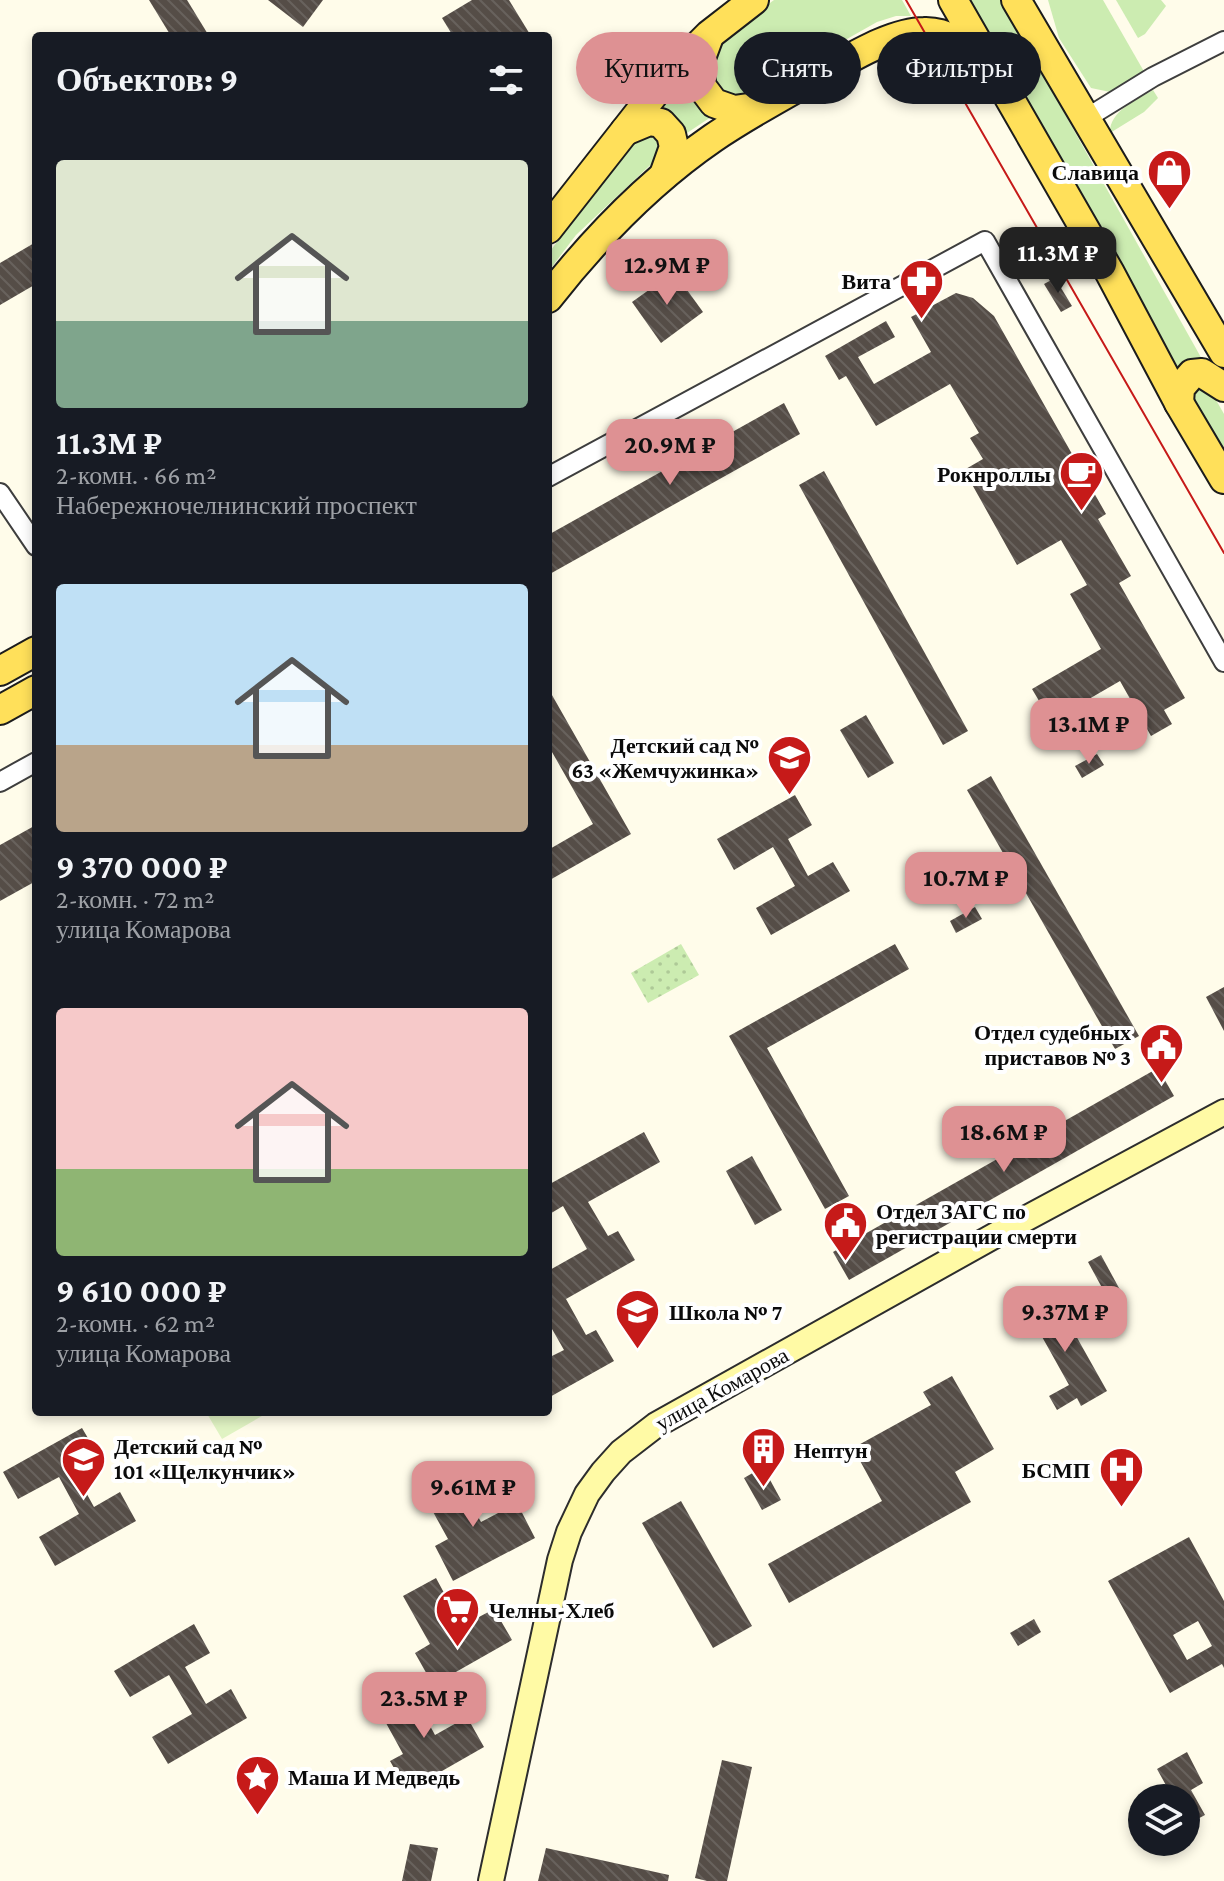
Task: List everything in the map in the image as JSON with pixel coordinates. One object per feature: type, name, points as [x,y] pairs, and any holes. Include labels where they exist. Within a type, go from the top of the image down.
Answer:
[{"type":"main road","points":[[713,32],[754,0]]},
{"type":"main road","points":[[953,0],[972,32]]},
{"type":"main road","points":[[1016,0],[1224,353]]},
{"type":"main road","points":[[552,293],[602,232],[664,175],[713,137],[877,45]]},
{"type":"main road","points":[[552,224],[646,104]]},
{"type":"main road","points":[[717,104],[734,110],[765,106]]},
{"type":"main road","points":[[1013,104],[1224,479]]},
{"type":"main road","points":[[625,131],[649,121],[661,123],[671,134],[674,147],[664,175]]},
{"type":"main road","points":[[1179,403],[1180,388],[1192,374],[1202,373],[1224,387]]},
{"type":"main road","points":[[0,671],[32,653]]},
{"type":"main road","points":[[0,710],[32,692]]},
{"type":"street","points":[[1085,119],[1153,77],[1224,41]]},
{"type":"street","points":[[552,475],[985,241],[1224,662]]},
{"type":"street","points":[[0,493],[32,540]]},
{"type":"street","points":[[0,782],[32,764]]},
{"type":"street","name":"улица Комарова","points":[[491,1881],[560,1560],[580,1505],[611,1462],[638,1437],[669,1417],[1224,1112]]},
{"type":"green space","points":[[774,0],[902,0],[911,16],[896,16],[859,32],[734,32],[734,94],[718,86],[718,45],[729,34]]},
{"type":"green space","points":[[966,0],[1001,0],[1019,32],[984,32]]},
{"type":"green space","points":[[1048,0],[1103,0],[1146,75],[1115,93],[1091,88],[1059,38]]},
{"type":"green space","points":[[1116,0],[1161,0],[1166,6],[1145,34],[1138,38]]},
{"type":"green space","points":[[1041,71],[1203,361],[1178,373],[1025,104],[1041,104]]},
{"type":"green space","points":[[1153,90],[1158,98],[1144,112],[1110,133],[1119,112]]},
{"type":"green space","points":[[662,104],[711,104],[717,113],[684,135],[675,117],[656,110]]},
{"type":"green space","points":[[641,129],[658,134],[663,153],[576,235],[552,267],[552,249]]},
{"type":"green space","points":[[1208,386],[1224,414],[1224,455],[1190,397],[1191,389]]},
{"type":"green space","points":[[681,944],[699,975],[648,1003],[631,973]]},
{"type":"green space","points":[[208,1416],[262,1416],[222,1439]]},
{"type":"building","points":[[149,0],[187,0],[207,32],[169,32]]},
{"type":"building","points":[[268,0],[323,0],[303,27]]},
{"type":"building","points":[[472,0],[509,0],[529,32],[451,32],[442,18]]},
{"type":"building","points":[[32,244],[32,286],[0,305],[0,263]]},
{"type":"building","points":[[674,272],[703,312],[661,343],[632,302]]},
{"type":"building","points":[[1055,278],[1072,306],[1061,312],[1044,284]]},
{"type":"building","points":[[956,293],[973,298],[994,316],[1106,514],[1098,519],[1131,576],[1119,583],[1185,698],[1164,710],[1172,724],[1151,736],[1120,681],[1051,721],[1032,689],[1101,649],[1070,594],[1087,585],[1061,540],[1017,565],[964,470],[983,459],[970,438],[979,433],[950,384],[876,426],[846,376],[839,380],[825,356],[886,321],[895,337],[858,357],[874,384],[931,352],[911,317]]},
{"type":"building","points":[[784,403],[800,434],[552,573],[552,533]]},
{"type":"building","points":[[824,471],[968,731],[943,745],[799,485]]},
{"type":"building","points":[[552,695],[631,834],[552,879],[552,848],[593,824],[552,752]]},
{"type":"building","points":[[866,715],[894,763],[868,778],[840,730]]},
{"type":"building","points":[[1097,754],[1104,765],[1082,778],[1075,766]]},
{"type":"building","points":[[991,776],[1139,1036],[1115,1049],[967,790]]},
{"type":"building","points":[[795,795],[812,825],[788,839],[808,876],[833,862],[850,891],[771,935],[756,908],[795,886],[773,847],[734,870],[717,839]]},
{"type":"building","points":[[32,827],[32,883],[0,901],[0,845]]},
{"type":"building","points":[[975,907],[982,919],[956,933],[950,921]]},
{"type":"building","points":[[895,944],[909,969],[767,1048],[849,1196],[825,1209],[729,1036]]},
{"type":"building","points":[[1224,987],[1224,1031],[1206,997]]},
{"type":"building","points":[[1158,1068],[1174,1096],[849,1280],[833,1252]]},
{"type":"building","points":[[644,1132],[660,1162],[588,1202],[608,1236],[618,1231],[635,1260],[566,1299],[586,1335],[596,1330],[614,1361],[552,1396],[552,1356],[564,1350],[552,1329],[552,1269],[587,1249],[563,1206],[552,1213],[552,1183]]},
{"type":"building","points":[[752,1156],[782,1210],[755,1225],[726,1171]]},
{"type":"building","points":[[1101,1255],[1125,1299],[1112,1306],[1088,1262]]},
{"type":"building","points":[[1048,1296],[1058,1313],[1062,1311],[1107,1391],[1081,1406],[1077,1398],[1057,1410],[1049,1396],[1069,1385],[1036,1326],[1030,1329],[1020,1312]]},
{"type":"building","points":[[952,1376],[994,1449],[955,1472],[971,1502],[789,1603],[768,1564],[882,1501],[853,1448],[931,1405],[923,1392]]},
{"type":"building","points":[[82,1428],[98,1455],[73,1469],[94,1507],[120,1492],[136,1521],[55,1566],[39,1537],[79,1514],[59,1477],[18,1499],[3,1472]]},
{"type":"building","name":"Нептун","points":[[763,1467],[781,1500],[762,1510],[744,1478]]},
{"type":"building","points":[[453,1472],[481,1522],[517,1503],[535,1538],[453,1581],[435,1546],[448,1539],[421,1490]]},
{"type":"building","points":[[681,1501],[752,1626],[713,1648],[642,1523]]},
{"type":"building","points":[[1189,1537],[1224,1601],[1224,1668],[1222,1664],[1170,1693],[1108,1581]],"holes":[[[1198,1621],[1212,1646],[1187,1660],[1173,1635]]]},
{"type":"building","name":"Челны-Хлеб","points":[[436,1578],[462,1626],[494,1609],[512,1640],[433,1685],[415,1653],[430,1644],[403,1596]]},
{"type":"building","points":[[1034,1619],[1041,1632],[1018,1646],[1010,1633]]},
{"type":"building","points":[[194,1624],[210,1653],[185,1667],[206,1704],[231,1689],[247,1718],[168,1764],[152,1737],[192,1714],[169,1675],[130,1697],[114,1671]]},
{"type":"building","points":[[408,1685],[435,1735],[467,1717],[484,1747],[407,1791],[390,1761],[403,1754],[375,1703]]},
{"type":"building","points":[[1187,1752],[1203,1783],[1165,1784],[1157,1769]]},
{"type":"building","points":[[722,1760],[752,1767],[727,1881],[707,1881],[695,1878]]},
{"type":"building","points":[[410,1844],[438,1848],[431,1881],[402,1881]]},
{"type":"building","points":[[546,1848],[669,1875],[668,1881],[538,1881]]},
{"type":"tram line","points":[[906,0],[1224,553]]},
{"type":"place","name":"Славица","points":[[1170,211]]},
{"type":"place","name":"Вита","points":[[922,320]]},
{"type":"place","name":"Рокнроллы","points":[[1082,513]]},
{"type":"place","name":"Детский сад № 63 «Жемчужинка»","points":[[790,797]]},
{"type":"place","name":"Отдел судебных приставов № 3","points":[[1162,1084]]},
{"type":"place","name":"Отдел ЗАГС по регистрации смерти","points":[[845,1263]]},
{"type":"place","name":"Школа № 7","points":[[638,1351]]},
{"type":"place","name":"Нептун","points":[[763,1489]]},
{"type":"place","name":"Детский сад № 101 «Щелкунчик»","points":[[83,1498]]},
{"type":"place","name":"БСМП","points":[[1121,1509]]},
{"type":"place","name":"Челны-Хлеб","points":[[458,1649]]},
{"type":"place","name":"Маша И Медведь","points":[[257,1816]]}]
